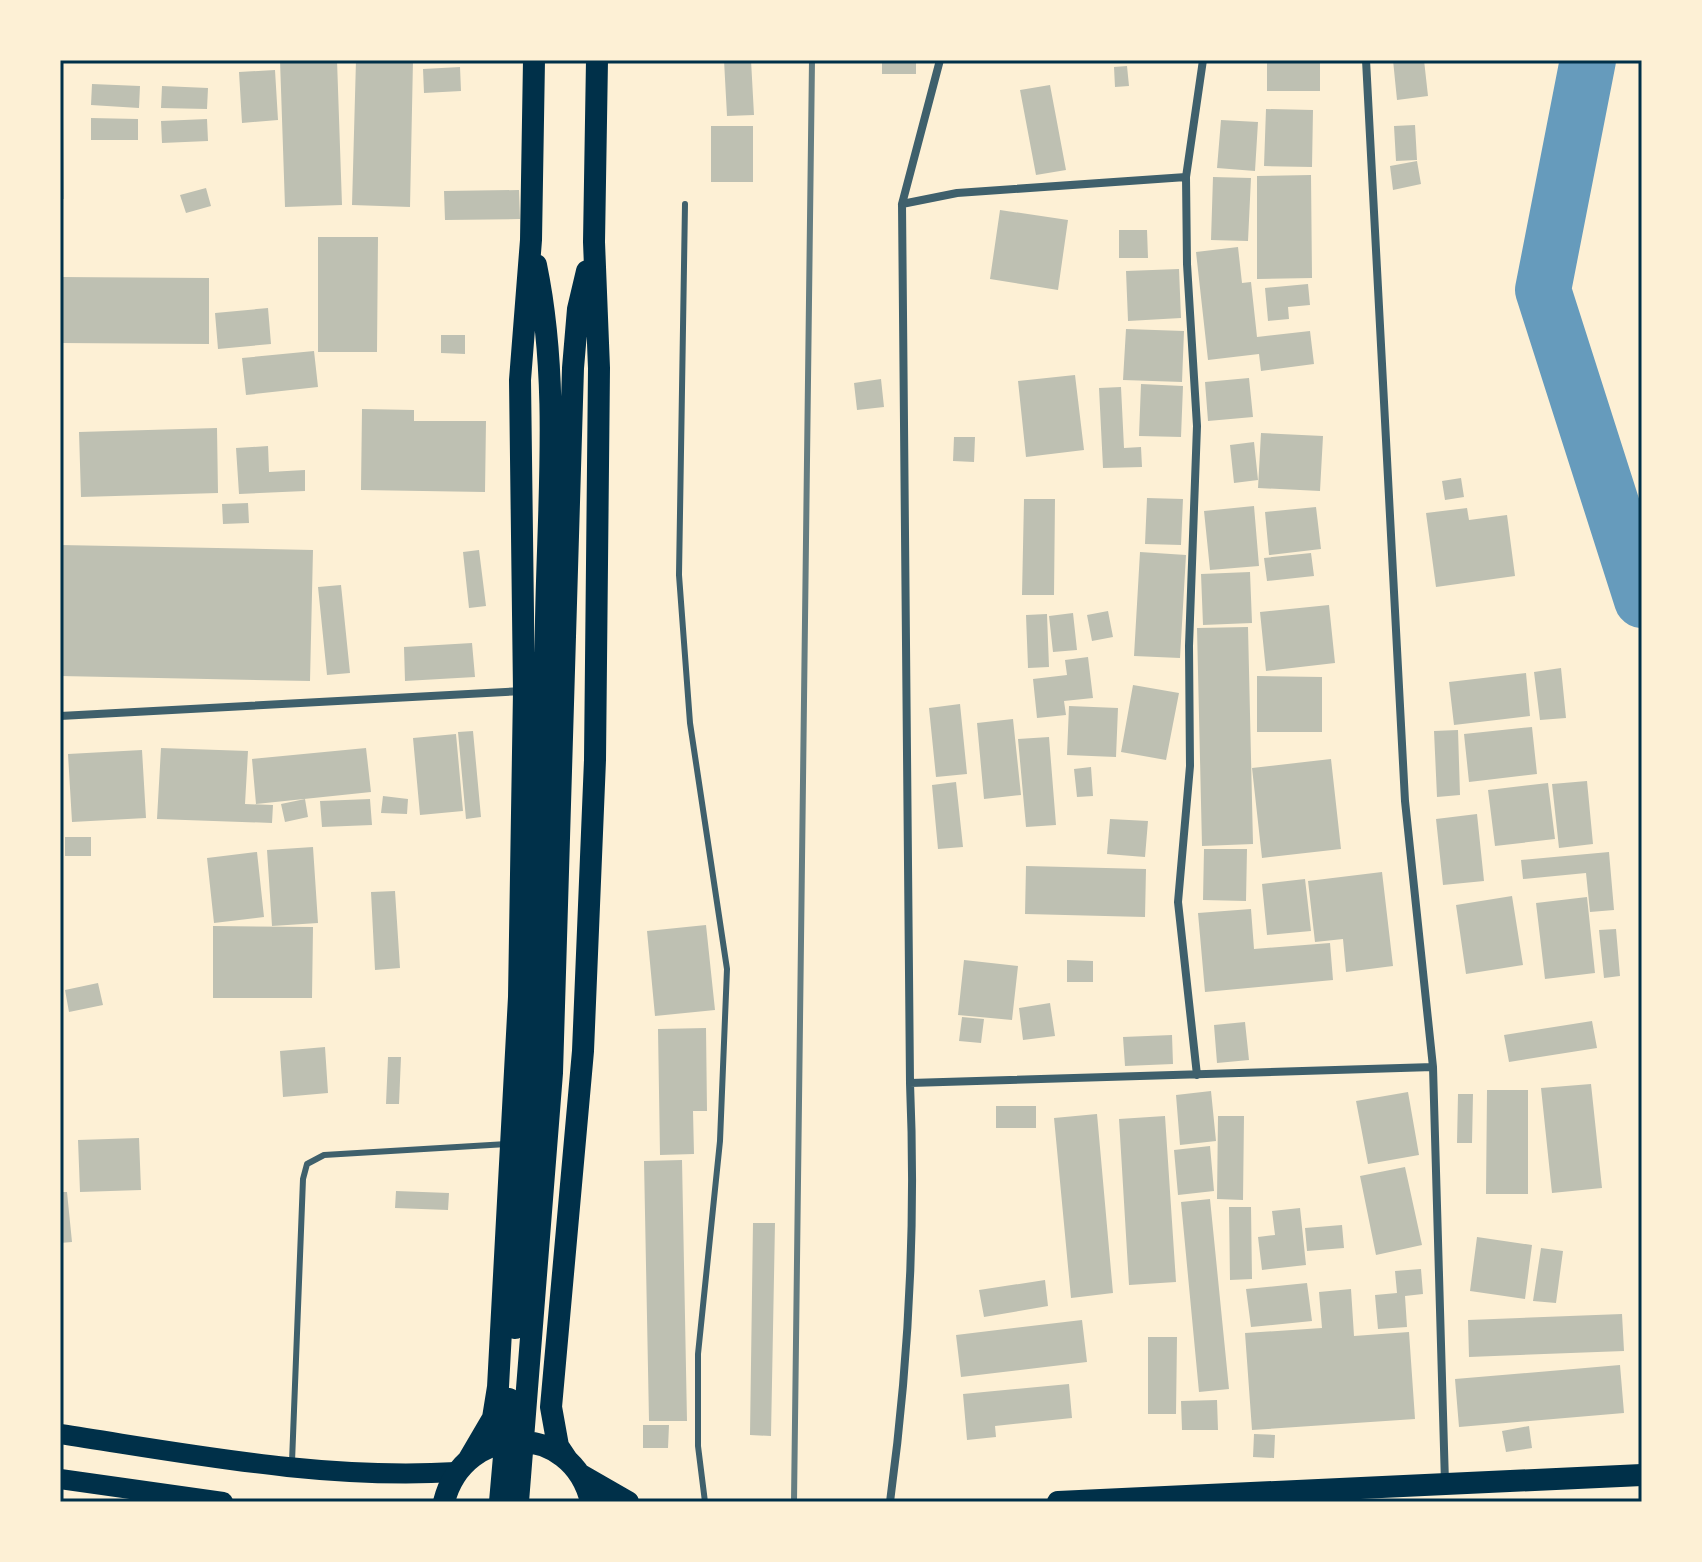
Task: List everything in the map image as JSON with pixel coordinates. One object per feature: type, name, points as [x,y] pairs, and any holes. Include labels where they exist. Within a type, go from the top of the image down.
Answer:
[{"type":"highway","points":[[444,1502],[493,1418],[498,1387],[508,1144],[519,997],[524,691],[520,380],[531,240],[534,60]]},
{"type":"highway","points":[[591,1502],[574,1468],[558,1446],[551,1407],[583,1051],[595,760],[599,368],[594,242],[597,60]]},
{"type":"highway","points":[[518,1502],[552,1073],[557,553],[550,365],[545,308],[531,240]]},
{"type":"highway","points":[[500,1502],[534,1071],[557,553],[578,309],[594,242]]},
{"type":"highway","points":[[463,1465],[484,1449],[519,1441],[554,1450],[574,1468],[628,1502]]},
{"type":"highway","points":[[1058,1502],[1642,1475]]},
{"type":"main road","points":[[60,1434],[292,1470],[387,1475],[463,1465]]},
{"type":"main road","points":[[60,1479],[223,1502]]},
{"type":"street","points":[[890,1502],[906,1387],[915,1196],[910,1083],[902,204],[940,60]]},
{"type":"street","points":[[1197,1075],[1178,902],[1190,766],[1189,646],[1197,426],[1187,264],[1186,177],[1203,60]]},
{"type":"street","points":[[1366,60],[1405,801],[1433,1067],[1445,1483]]},
{"type":"street","points":[[902,204],[957,193],[1186,177]]},
{"type":"street","points":[[60,716],[524,691]]},
{"type":"street","points":[[910,1083],[1433,1067]]},
{"type":"lane","points":[[685,204],[679,575],[690,723],[727,969],[720,1141],[698,1354],[698,1446],[705,1502]]},
{"type":"lane","points":[[292,1470],[303,1179],[307,1164],[324,1155],[508,1144]]},
{"type":"building","points":[[280,60],[337,60],[342,205],[285,207]]},
{"type":"building","points":[[356,60],[413,60],[410,207],[352,205]]},
{"type":"building","points":[[724,60],[751,60],[754,115],[727,116]]},
{"type":"building","points":[[882,60],[916,60],[916,74],[882,74]]},
{"type":"building","points":[[1267,60],[1320,60],[1320,91],[1267,91]]},
{"type":"building","points":[[1393,60],[1424,60],[1428,96],[1397,100]]},
{"type":"building","points":[[1127,66],[1129,86],[1115,87],[1114,67]]},
{"type":"building","points":[[460,67],[461,91],[424,93],[423,69]]},
{"type":"building","points":[[275,70],[278,120],[242,123],[239,72]]},
{"type":"building","points":[[92,84],[140,86],[139,108],[91,105]]},
{"type":"building","points":[[1050,85],[1066,170],[1036,175],[1020,90]]},
{"type":"building","points":[[162,86],[208,88],[207,109],[161,108]]},
{"type":"building","points":[[1266,109],[1313,110],[1312,167],[1264,166]]},
{"type":"building","points":[[60,117],[63,117],[64,199],[60,199]]},
{"type":"building","points":[[91,118],[138,119],[138,140],[91,140]]},
{"type":"building","points":[[207,119],[208,141],[162,143],[161,121]]},
{"type":"building","points":[[1221,120],[1258,122],[1255,171],[1217,168]]},
{"type":"building","points":[[1415,125],[1417,160],[1396,161],[1394,126]]},
{"type":"building","points":[[711,126],[753,126],[753,182],[711,182]]},
{"type":"building","points":[[1417,161],[1421,184],[1393,190],[1390,166]]},
{"type":"building","points":[[1311,175],[1312,278],[1257,279],[1257,176]]},
{"type":"building","points":[[1213,177],[1251,178],[1248,241],[1211,240]]},
{"type":"building","points":[[206,188],[211,206],[186,213],[180,195]]},
{"type":"building","points":[[519,190],[520,219],[445,220],[444,191]]},
{"type":"building","points":[[1000,210],[1068,220],[1058,290],[990,279]]},
{"type":"building","points":[[1119,230],[1147,230],[1148,258],[1119,258]]},
{"type":"building","points":[[318,237],[378,237],[377,352],[318,352]]},
{"type":"building","points":[[1238,247],[1242,283],[1251,282],[1257,337],[1310,331],[1314,364],[1261,371],[1259,354],[1208,360],[1196,252]]},
{"type":"building","points":[[1179,269],[1181,318],[1128,321],[1126,271]]},
{"type":"building","points":[[60,277],[209,278],[209,344],[60,343]]},
{"type":"building","points":[[1308,284],[1310,305],[1288,307],[1289,319],[1268,321],[1265,288]]},
{"type":"building","points":[[268,308],[271,344],[218,349],[215,313]]},
{"type":"building","points":[[1126,329],[1184,331],[1182,382],[1123,380]]},
{"type":"building","points":[[441,335],[465,335],[465,354],[441,353]]},
{"type":"building","points":[[314,351],[318,387],[246,395],[242,358]]},
{"type":"building","points":[[1075,375],[1084,450],[1026,457],[1018,381]]},
{"type":"building","points":[[1249,378],[1253,417],[1208,421],[1205,382]]},
{"type":"building","points":[[881,379],[884,407],[857,410],[854,383]]},
{"type":"building","points":[[1141,384],[1183,386],[1181,437],[1139,436]]},
{"type":"building","points":[[1121,387],[1124,448],[1141,447],[1142,467],[1103,468],[1099,388]]},
{"type":"building","points":[[362,409],[414,410],[414,421],[486,421],[485,492],[361,490]]},
{"type":"building","points":[[217,428],[218,493],[81,497],[79,432]]},
{"type":"building","points":[[1261,433],[1323,436],[1320,491],[1258,488]]},
{"type":"building","points":[[954,437],[975,437],[974,462],[953,461]]},
{"type":"building","points":[[1254,442],[1258,480],[1234,483],[1230,445]]},
{"type":"building","points":[[268,446],[269,472],[305,470],[305,491],[239,494],[236,448]]},
{"type":"building","points":[[1461,478],[1464,497],[1445,500],[1442,481]]},
{"type":"building","points":[[1147,498],[1183,499],[1181,545],[1145,544]]},
{"type":"building","points":[[1024,499],[1055,499],[1054,595],[1022,595]]},
{"type":"building","points":[[248,503],[249,523],[223,524],[222,504]]},
{"type":"building","points":[[1254,506],[1259,566],[1210,570],[1204,511]]},
{"type":"building","points":[[1316,507],[1321,549],[1269,555],[1265,512]]},
{"type":"building","points":[[1467,508],[1469,520],[1507,515],[1515,576],[1436,587],[1426,513]]},
{"type":"building","points":[[60,545],[313,550],[310,681],[60,676]]},
{"type":"building","points":[[479,550],[486,606],[469,608],[463,552]]},
{"type":"building","points":[[1140,552],[1186,555],[1180,658],[1134,656]]},
{"type":"building","points":[[1311,553],[1314,576],[1267,581],[1264,558]]},
{"type":"building","points":[[1250,572],[1252,623],[1203,625],[1201,574]]},
{"type":"building","points":[[341,585],[350,673],[327,675],[318,587]]},
{"type":"building","points":[[1329,605],[1335,663],[1266,671],[1260,612]]},
{"type":"building","points":[[1108,611],[1113,637],[1092,641],[1087,615]]},
{"type":"building","points":[[1073,613],[1077,650],[1053,652],[1049,616]]},
{"type":"building","points":[[1047,614],[1049,667],[1028,668],[1026,615]]},
{"type":"building","points":[[1248,627],[1253,844],[1202,846],[1197,628]]},
{"type":"building","points":[[472,643],[475,677],[405,681],[404,647]]},
{"type":"building","points":[[1088,657],[1093,698],[1064,701],[1066,715],[1037,718],[1033,679],[1067,675],[1065,660]]},
{"type":"building","points":[[1561,668],[1566,718],[1540,720],[1534,672]]},
{"type":"building","points":[[1526,673],[1530,716],[1454,725],[1449,682]]},
{"type":"building","points":[[1257,676],[1322,677],[1322,732],[1257,732]]},
{"type":"building","points":[[1133,685],[1179,693],[1166,760],[1121,752]]},
{"type":"building","points":[[960,704],[967,774],[936,777],[929,708]]},
{"type":"building","points":[[1069,706],[1118,708],[1116,757],[1067,755]]},
{"type":"building","points":[[1013,719],[1021,795],[984,799],[977,723]]},
{"type":"building","points":[[1532,727],[1537,774],[1469,782],[1464,734]]},
{"type":"building","points":[[1458,730],[1460,795],[1437,797],[1434,731]]},
{"type":"building","points":[[473,731],[481,817],[466,819],[458,732]]},
{"type":"building","points":[[456,734],[463,811],[420,815],[413,738]]},
{"type":"building","points":[[1049,737],[1056,825],[1026,827],[1018,739]]},
{"type":"building","points":[[161,748],[248,751],[245,804],[273,805],[272,823],[157,819]]},
{"type":"building","points":[[366,748],[371,792],[256,804],[252,759]]},
{"type":"building","points":[[142,750],[146,818],[72,822],[68,754]]},
{"type":"building","points":[[1331,759],[1341,849],[1262,858],[1252,768]]},
{"type":"building","points":[[1091,767],[1093,796],[1077,797],[1074,769]]},
{"type":"building","points":[[1587,781],[1593,844],[1559,848],[1552,784]]},
{"type":"building","points":[[956,782],[963,847],[938,849],[932,785]]},
{"type":"building","points":[[1548,783],[1555,839],[1495,846],[1488,790]]},
{"type":"building","points":[[383,796],[408,799],[407,814],[381,813]]},
{"type":"building","points":[[305,799],[308,817],[285,822],[281,804]]},
{"type":"building","points":[[370,799],[372,825],[322,827],[320,801]]},
{"type":"building","points":[[1477,814],[1484,881],[1443,885],[1436,819]]},
{"type":"building","points":[[1110,819],[1148,821],[1145,857],[1107,854]]},
{"type":"building","points":[[65,837],[91,837],[91,856],[65,856]]},
{"type":"building","points":[[313,847],[318,923],[272,926],[267,850]]},
{"type":"building","points":[[1204,849],[1247,849],[1246,901],[1203,900]]},
{"type":"building","points":[[257,852],[264,917],[214,923],[207,858]]},
{"type":"building","points":[[1609,852],[1614,910],[1590,912],[1586,873],[1523,879],[1521,860]]},
{"type":"building","points":[[1026,866],[1146,869],[1145,917],[1025,914]]},
{"type":"building","points":[[1382,872],[1393,966],[1346,972],[1343,939],[1315,942],[1308,881]]},
{"type":"building","points":[[1305,879],[1311,931],[1267,935],[1262,884]]},
{"type":"building","points":[[395,891],[400,968],[375,970],[371,892]]},
{"type":"building","points":[[1512,896],[1523,965],[1466,974],[1456,905]]},
{"type":"building","points":[[1587,897],[1595,973],[1545,979],[1536,903]]},
{"type":"building","points":[[1251,909],[1254,949],[1330,943],[1333,980],[1205,992],[1198,913]]},
{"type":"building","points":[[706,925],[715,1010],[655,1016],[647,931]]},
{"type":"building","points":[[213,926],[313,927],[312,998],[213,998]]},
{"type":"building","points":[[1616,929],[1620,976],[1604,978],[1599,930]]},
{"type":"building","points":[[964,960],[1018,966],[1012,1020],[958,1015]]},
{"type":"building","points":[[1067,960],[1093,961],[1093,982],[1067,982]]},
{"type":"building","points":[[98,983],[103,1005],[69,1012],[65,990]]},
{"type":"building","points":[[1050,1003],[1055,1036],[1023,1040],[1019,1008]]},
{"type":"building","points":[[962,1017],[984,1019],[981,1043],[959,1041]]},
{"type":"building","points":[[1592,1021],[1597,1048],[1509,1062],[1504,1035]]},
{"type":"building","points":[[1245,1022],[1249,1060],[1217,1063],[1214,1025]]},
{"type":"building","points":[[706,1028],[707,1111],[693,1111],[694,1154],[660,1155],[658,1029]]},
{"type":"building","points":[[1172,1035],[1173,1064],[1125,1066],[1123,1037]]},
{"type":"building","points":[[325,1047],[328,1093],[283,1097],[280,1051]]},
{"type":"building","points":[[388,1057],[401,1057],[399,1104],[386,1104]]},
{"type":"building","points":[[1591,1084],[1602,1188],[1552,1193],[1541,1088]]},
{"type":"building","points":[[1487,1090],[1528,1090],[1528,1194],[1486,1194]]},
{"type":"building","points":[[1211,1091],[1216,1141],[1180,1145],[1176,1095]]},
{"type":"building","points":[[1408,1092],[1419,1155],[1368,1164],[1356,1101]]},
{"type":"building","points":[[1458,1094],[1473,1094],[1472,1143],[1457,1143]]},
{"type":"building","points":[[996,1106],[1036,1106],[1036,1128],[996,1128]]},
{"type":"building","points":[[1097,1114],[1113,1293],[1071,1298],[1054,1118]]},
{"type":"building","points":[[1165,1116],[1176,1282],[1129,1285],[1119,1119]]},
{"type":"building","points":[[1218,1116],[1244,1116],[1243,1200],[1217,1199]]},
{"type":"building","points":[[139,1138],[141,1190],[80,1192],[78,1140]]},
{"type":"building","points":[[1210,1146],[1214,1191],[1178,1195],[1174,1150]]},
{"type":"building","points":[[682,1160],[687,1421],[649,1421],[644,1161]]},
{"type":"building","points":[[1405,1167],[1422,1245],[1376,1255],[1360,1176]]},
{"type":"building","points":[[396,1191],[449,1193],[448,1210],[395,1208]]},
{"type":"building","points":[[60,1192],[67,1192],[72,1242],[60,1243]]},
{"type":"building","points":[[1210,1199],[1229,1389],[1199,1392],[1181,1202]]},
{"type":"building","points":[[1229,1207],[1251,1207],[1252,1279],[1230,1280]]},
{"type":"building","points":[[1300,1208],[1306,1265],[1262,1270],[1258,1237],[1275,1235],[1272,1211]]},
{"type":"building","points":[[753,1223],[775,1223],[771,1436],[750,1435]]},
{"type":"building","points":[[1342,1225],[1344,1248],[1307,1251],[1305,1228]]},
{"type":"building","points":[[1477,1237],[1532,1245],[1525,1299],[1470,1291]]},
{"type":"building","points":[[1541,1248],[1563,1251],[1556,1303],[1533,1301]]},
{"type":"building","points":[[1421,1269],[1423,1294],[1405,1296],[1407,1327],[1378,1329],[1375,1295],[1397,1293],[1395,1271]]},
{"type":"building","points":[[1045,1280],[1048,1306],[984,1317],[979,1290]]},
{"type":"building","points":[[1307,1283],[1312,1321],[1251,1327],[1246,1289]]},
{"type":"building","points":[[1351,1289],[1354,1336],[1409,1332],[1415,1419],[1252,1430],[1245,1333],[1322,1328],[1319,1292]]},
{"type":"building","points":[[1622,1314],[1624,1351],[1469,1357],[1468,1320]]},
{"type":"building","points":[[1082,1320],[1087,1362],[961,1377],[956,1335]]},
{"type":"building","points":[[1148,1337],[1177,1337],[1176,1414],[1148,1414]]},
{"type":"building","points":[[1620,1365],[1624,1413],[1459,1427],[1455,1379]]},
{"type":"building","points":[[1069,1384],[1072,1418],[995,1426],[996,1437],[967,1440],[963,1394]]},
{"type":"building","points":[[1217,1400],[1218,1430],[1182,1430],[1181,1401]]},
{"type":"building","points":[[643,1425],[669,1425],[668,1448],[643,1448]]},
{"type":"building","points":[[1529,1426],[1532,1448],[1506,1452],[1502,1431]]},
{"type":"building","points":[[1254,1434],[1275,1435],[1274,1458],[1253,1457]]},
{"type":"waterway","points":[[1588,60],[1543,290],[1642,600]]},
{"type":"railway","points":[[794,1502],[812,60]]}]
